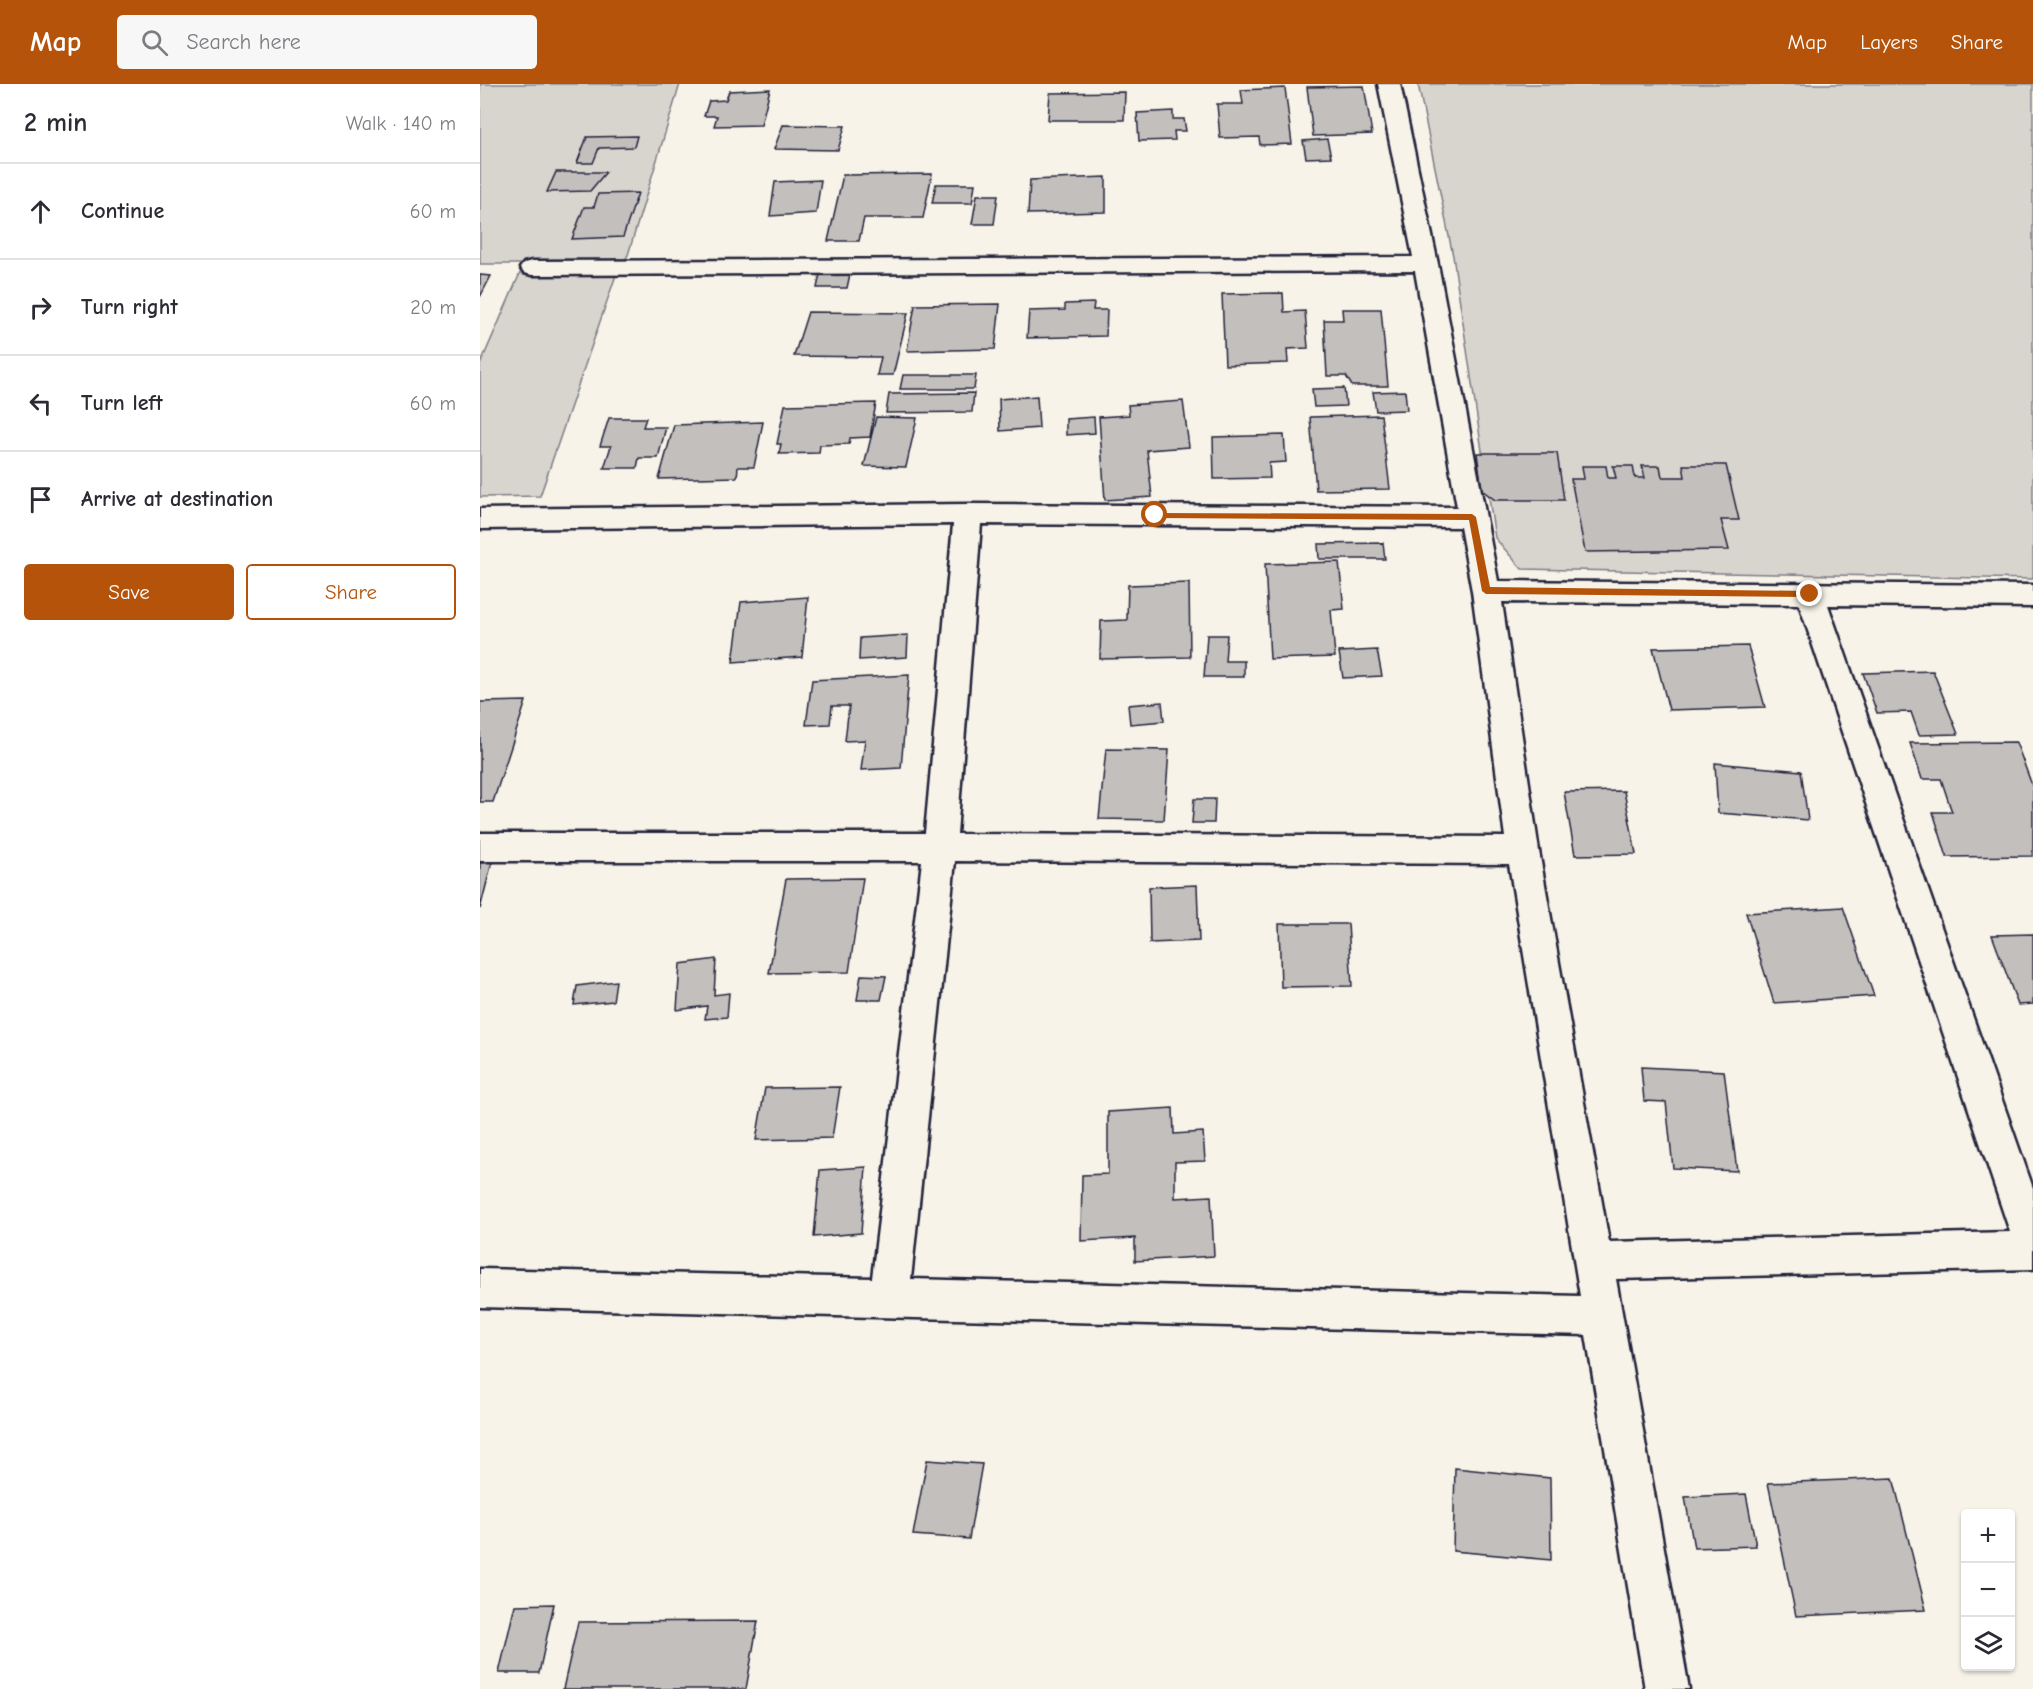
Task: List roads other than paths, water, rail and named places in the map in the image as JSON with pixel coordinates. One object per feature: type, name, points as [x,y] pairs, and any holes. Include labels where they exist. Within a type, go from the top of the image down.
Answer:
[{"type":"street","points":[[1389,84],[1426,264],[1486,591],[1523,851],[1605,1316],[1667,1689]]},
{"type":"street","points":[[532,268],[1426,264]]},
{"type":"street","points":[[480,519],[968,514],[1472,517]]},
{"type":"street","points":[[889,1299],[940,847],[968,514]]},
{"type":"street","points":[[1486,591],[2033,596]]},
{"type":"street","points":[[1810,594],[2033,1242]]},
{"type":"street","points":[[480,847],[1523,851]]},
{"type":"street","points":[[1594,1261],[2033,1250]]},
{"type":"street","points":[[480,1288],[1605,1316]]}]
